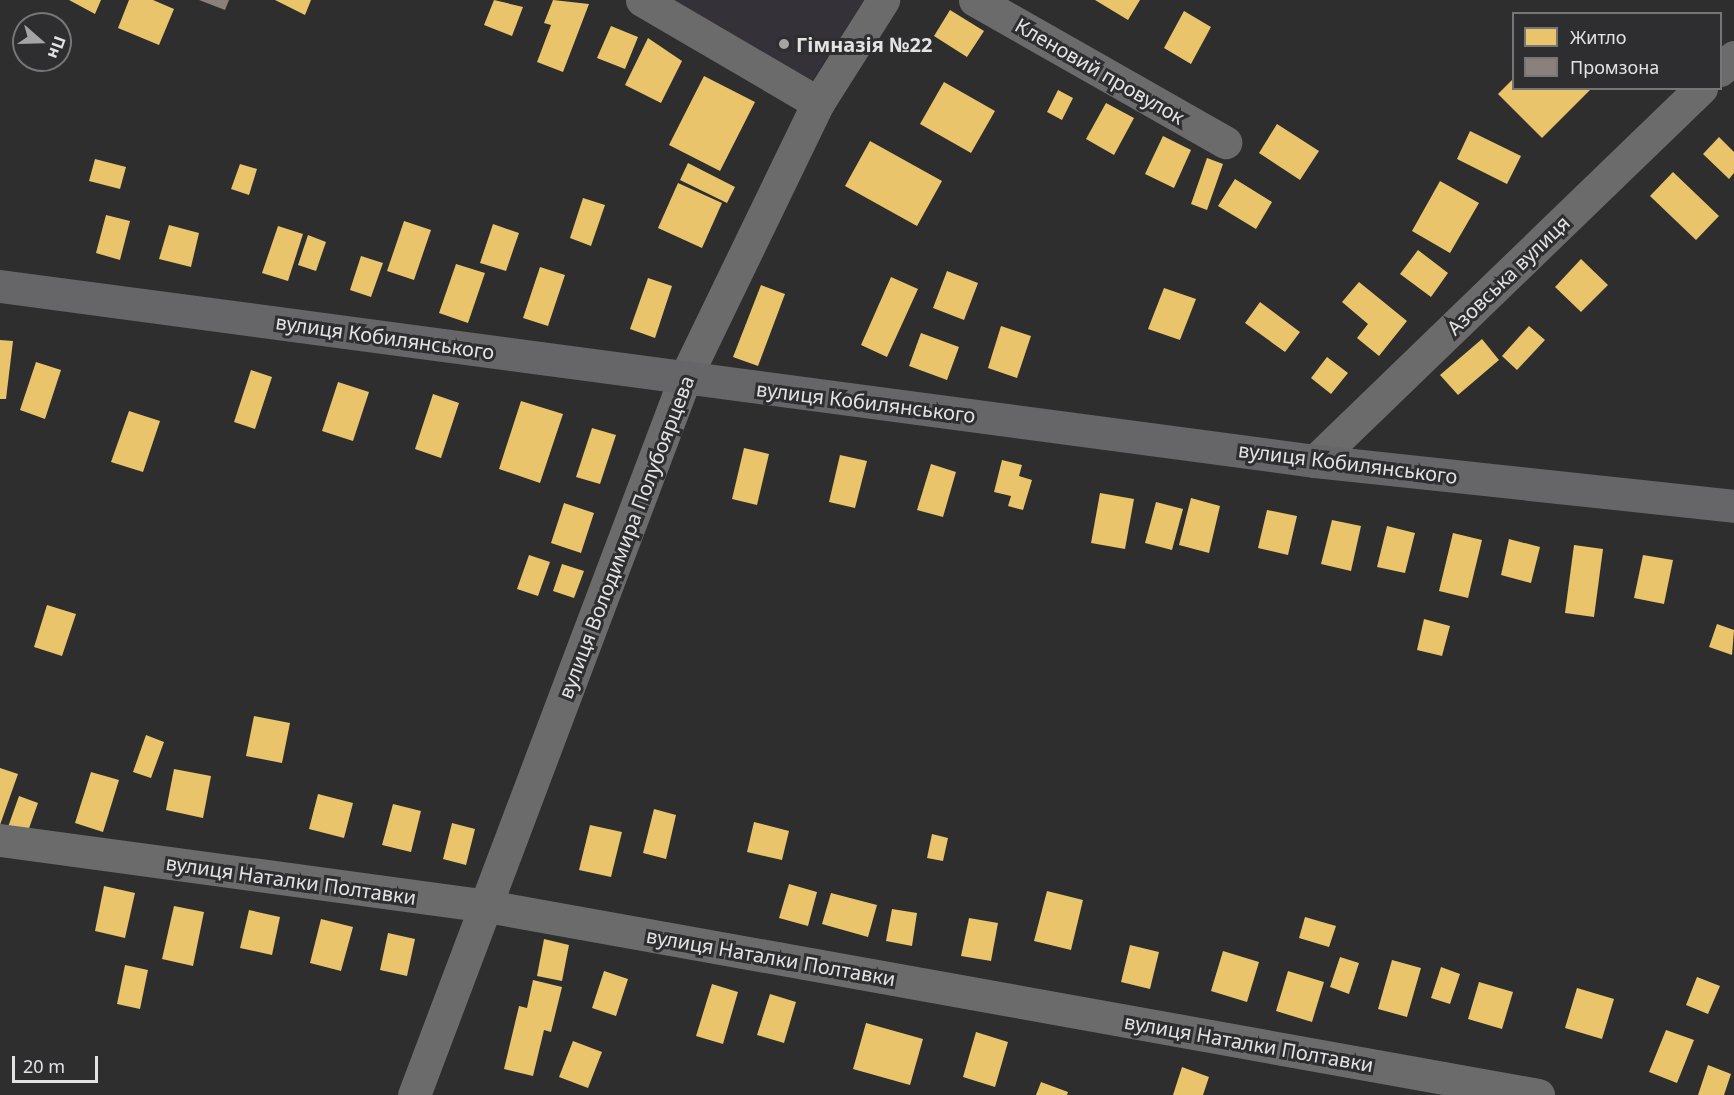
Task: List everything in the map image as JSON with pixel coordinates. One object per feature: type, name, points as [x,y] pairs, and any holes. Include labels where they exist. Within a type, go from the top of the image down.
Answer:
[{"type":"main road","name":"вулиця Кобилянського","points":[[0,286],[1315,461],[1734,506]]},
{"type":"street","points":[[642,0],[818,103]]},
{"type":"street","name":"вулиця Володимира Полубоярцева","points":[[414,1095],[685,378],[818,103],[883,0]]},
{"type":"street","name":"Кленовий провулок","points":[[975,0],[1225,142]]},
{"type":"street","points":[[1722,68],[1734,57]]},
{"type":"street","name":"Азовська вулиця","points":[[1315,461],[1699,90]]},
{"type":"street","name":"вулиця Наталки Полтавки","points":[[0,840],[486,906],[1539,1095]]},
{"type":"shaded area","name":"Гімназія №22","points":[[656,0],[864,0],[807,88]]},
{"type":"building: Житло","points":[[69,0],[101,0],[95,14]]},
{"type":"building: Житло","points":[[129,0],[153,0],[174,9],[159,45],[118,28]]},
{"type":"building: Житло","points":[[275,0],[311,0],[305,15]]},
{"type":"building: Житло","points":[[494,0],[523,7],[512,36],[484,25]]},
{"type":"building: Житло","points":[[553,0],[589,4],[563,72],[537,62],[551,25],[544,23]]},
{"type":"building: Житло","points":[[1095,0],[1140,0],[1128,20]]},
{"type":"building: Житло","points":[[950,10],[984,31],[967,57],[934,36]]},
{"type":"building: Житло","points":[[1184,11],[1211,27],[1191,64],[1164,48]]},
{"type":"building: Житло","points":[[611,26],[638,37],[625,69],[597,58]]},
{"type":"building: Житло","points":[[648,38],[682,61],[661,103],[625,85]]},
{"type":"building: Житло","points":[[704,76],[755,102],[720,171],[669,145]]},
{"type":"building: Житло","points":[[1512,80],[1512,90],[1590,90],[1542,138],[1498,94]]},
{"type":"building: Житло","points":[[944,82],[995,111],[971,153],[920,124]]},
{"type":"building: Житло","points":[[1058,90],[1073,98],[1062,120],[1047,112]]},
{"type":"building: Житло","points":[[1106,103],[1134,118],[1114,155],[1086,139]]},
{"type":"building: Житло","points":[[1277,124],[1319,151],[1300,180],[1259,153]]},
{"type":"building: Житло","points":[[1470,131],[1521,156],[1507,184],[1457,159]]},
{"type":"building: Житло","points":[[1163,136],[1191,150],[1174,188],[1145,174]]},
{"type":"building: Житло","points":[[1719,137],[1734,152],[1734,173],[1729,179],[1703,154]]},
{"type":"building: Житло","points":[[870,141],[942,181],[917,226],[845,186]]},
{"type":"building: Житло","points":[[1207,158],[1223,164],[1207,210],[1191,204]]},
{"type":"building: Житло","points":[[95,159],[126,167],[120,189],[89,181]]},
{"type":"building: Житло","points":[[688,163],[735,187],[727,203],[680,180]]},
{"type":"building: Житло","points":[[240,164],[257,169],[249,195],[231,189]]},
{"type":"building: Житло","points":[[1673,172],[1719,216],[1696,240],[1650,196]]},
{"type":"building: Житло","points":[[1235,179],[1272,202],[1256,229],[1218,206]]},
{"type":"building: Житло","points":[[1440,181],[1479,203],[1450,253],[1412,231]]},
{"type":"building: Житло","points":[[678,183],[722,203],[702,248],[658,228]]},
{"type":"building: Житло","points":[[583,198],[605,205],[591,246],[570,238]]},
{"type":"building: Житло","points":[[106,215],[130,221],[120,260],[96,253]]},
{"type":"building: Житло","points":[[404,221],[431,230],[414,280],[387,271]]},
{"type":"building: Житло","points":[[493,224],[519,233],[506,271],[480,263]]},
{"type":"building: Житло","points":[[169,225],[199,233],[191,267],[159,259]]},
{"type":"building: Житло","points":[[278,226],[303,234],[288,281],[262,273]]},
{"type":"building: Житло","points":[[308,235],[326,242],[316,271],[298,265]]},
{"type":"building: Житло","points":[[1418,250],[1448,273],[1431,297],[1400,274]]},
{"type":"building: Житло","points":[[361,256],[383,263],[371,297],[350,290]]},
{"type":"building: Житло","points":[[1581,259],[1608,285],[1581,312],[1555,287]]},
{"type":"building: Житло","points":[[456,264],[485,273],[468,323],[439,313]]},
{"type":"building: Житло","points":[[540,267],[565,275],[548,326],[523,318]]},
{"type":"building: Житло","points":[[947,271],[978,283],[964,320],[933,308]]},
{"type":"building: Житло","points":[[891,277],[918,289],[887,357],[861,345]]},
{"type":"building: Житло","points":[[648,278],[672,286],[655,338],[630,329]]},
{"type":"building: Житло","points":[[1359,282],[1407,321],[1379,356],[1357,338],[1368,324],[1342,302]]},
{"type":"building: Житло","points":[[761,285],[785,294],[758,366],[733,357]]},
{"type":"building: Житло","points":[[1164,288],[1196,299],[1180,340],[1148,329]]},
{"type":"building: Житло","points":[[1260,302],[1300,332],[1285,352],[1245,323]]},
{"type":"building: Житло","points":[[1001,326],[1031,336],[1017,378],[988,368]]},
{"type":"building: Житло","points":[[1529,326],[1545,340],[1517,370],[1502,356]]},
{"type":"building: Житло","points":[[921,333],[959,347],[947,380],[909,366]]},
{"type":"building: Житло","points":[[1482,339],[1499,360],[1458,395],[1440,375]]},
{"type":"building: Житло","points":[[0,340],[13,341],[6,399],[0,399]]},
{"type":"building: Житло","points":[[1327,357],[1348,373],[1331,394],[1311,378]]},
{"type":"building: Житло","points":[[36,362],[61,370],[45,419],[20,410]]},
{"type":"building: Житло","points":[[251,370],[272,377],[255,429],[234,422]]},
{"type":"building: Житло","points":[[338,382],[369,392],[353,441],[322,431]]},
{"type":"building: Житло","points":[[433,394],[459,403],[441,458],[415,449]]},
{"type":"building: Житло","points":[[521,401],[563,414],[540,483],[499,469]]},
{"type":"building: Житло","points":[[129,411],[160,421],[143,472],[111,462]]},
{"type":"building: Житло","points":[[592,428],[616,435],[600,484],[576,477]]},
{"type":"building: Житло","points":[[744,448],[769,454],[757,505],[732,499]]},
{"type":"building: Житло","points":[[840,455],[867,461],[855,508],[829,502]]},
{"type":"building: Житло","points":[[1002,460],[1022,465],[1019,476],[1032,480],[1023,510],[1008,506],[1011,496],[994,492]]},
{"type":"building: Житло","points":[[931,464],[956,472],[943,517],[917,510]]},
{"type":"building: Житло","points":[[1100,493],[1134,499],[1125,549],[1091,543]]},
{"type":"building: Житло","points":[[1191,498],[1220,506],[1209,553],[1179,545]]},
{"type":"building: Житло","points":[[1156,502],[1183,509],[1172,550],[1145,543]]},
{"type":"building: Житло","points":[[564,503],[594,513],[581,553],[551,543]]},
{"type":"building: Житло","points":[[1267,510],[1297,516],[1288,555],[1258,548]]},
{"type":"building: Житло","points":[[1332,520],[1361,526],[1351,571],[1321,564]]},
{"type":"building: Житло","points":[[1387,526],[1415,533],[1405,573],[1377,567]]},
{"type":"building: Житло","points":[[1453,533],[1482,540],[1468,598],[1439,591]]},
{"type":"building: Житло","points":[[1509,539],[1540,547],[1531,583],[1501,575]]},
{"type":"building: Житло","points":[[1574,545],[1603,549],[1594,617],[1565,613]]},
{"type":"building: Житло","points":[[529,555],[550,562],[538,596],[517,589]]},
{"type":"building: Житло","points":[[1643,555],[1673,560],[1664,604],[1634,598]]},
{"type":"building: Житло","points":[[562,564],[584,571],[574,598],[553,591]]},
{"type":"building: Житло","points":[[47,605],[76,614],[62,656],[34,647]]},
{"type":"building: Житло","points":[[1424,619],[1450,626],[1442,656],[1417,650]]},
{"type":"building: Житло","points":[[1717,624],[1734,630],[1732,655],[1709,647]]},
{"type":"building: Житло","points":[[254,716],[290,723],[282,763],[246,756]]},
{"type":"building: Житло","points":[[146,735],[164,742],[151,778],[133,772]]},
{"type":"building: Житло","points":[[0,768],[18,774],[0,825]]},
{"type":"building: Житло","points":[[174,769],[211,776],[203,818],[166,810]]},
{"type":"building: Житло","points":[[91,772],[119,780],[103,832],[75,823]]},
{"type":"building: Житло","points":[[318,794],[353,803],[344,838],[309,829]]},
{"type":"building: Житло","points":[[19,796],[38,803],[27,834],[8,827]]},
{"type":"building: Житло","points":[[393,804],[421,811],[411,852],[382,845]]},
{"type":"building: Житло","points":[[654,809],[676,815],[666,859],[643,853]]},
{"type":"building: Житло","points":[[754,822],[789,831],[782,860],[747,852]]},
{"type":"building: Житло","points":[[452,823],[475,829],[466,865],[443,859]]},
{"type":"building: Житло","points":[[590,825],[622,832],[611,877],[579,870]]},
{"type":"building: Житло","points":[[932,834],[948,838],[943,861],[927,858]]},
{"type":"building: Житло","points":[[789,884],[817,892],[808,926],[779,918]]},
{"type":"building: Житло","points":[[104,886],[135,893],[125,938],[95,931]]},
{"type":"building: Житло","points":[[1047,891],[1083,900],[1071,950],[1034,941]]},
{"type":"building: Житло","points":[[831,893],[877,905],[868,937],[822,924]]},
{"type":"building: Житло","points":[[174,906],[204,912],[193,966],[162,959]]},
{"type":"building: Житло","points":[[892,909],[917,913],[912,946],[886,941]]},
{"type":"building: Житло","points":[[249,910],[280,917],[272,955],[240,948]]},
{"type":"building: Житло","points":[[1305,917],[1336,926],[1329,947],[1299,938]]},
{"type":"building: Житло","points":[[969,918],[998,923],[991,961],[961,956]]},
{"type":"building: Житло","points":[[321,919],[353,927],[341,971],[310,963]]},
{"type":"building: Житло","points":[[388,933],[415,939],[407,976],[380,970]]},
{"type":"building: Житло","points":[[544,939],[569,945],[562,981],[537,976]]},
{"type":"building: Житло","points":[[1130,945],[1159,952],[1150,989],[1121,982]]},
{"type":"building: Житло","points":[[1223,951],[1259,962],[1247,1002],[1211,991]]},
{"type":"building: Житло","points":[[1340,957],[1359,963],[1349,994],[1330,987]]},
{"type":"building: Житло","points":[[1392,960],[1421,968],[1407,1017],[1378,1009]]},
{"type":"building: Житло","points":[[125,965],[148,970],[140,1009],[117,1004]]},
{"type":"building: Житло","points":[[1441,967],[1460,974],[1450,1004],[1431,998]]},
{"type":"building: Житло","points":[[604,971],[628,979],[616,1016],[592,1008]]},
{"type":"building: Житло","points":[[1288,971],[1324,982],[1312,1022],[1276,1011]]},
{"type":"building: Житло","points":[[1697,977],[1720,986],[1708,1014],[1686,1005]]},
{"type":"building: Житло","points":[[533,980],[562,987],[551,1032],[544,1030],[533,1076],[504,1069],[519,1006],[527,1008]]},
{"type":"building: Житло","points":[[1479,982],[1513,992],[1502,1029],[1468,1019]]},
{"type":"building: Житло","points":[[712,984],[738,992],[723,1044],[696,1036]]},
{"type":"building: Житло","points":[[1577,988],[1614,999],[1602,1039],[1565,1028]]},
{"type":"building: Житло","points":[[770,994],[796,1002],[784,1043],[757,1035]]},
{"type":"building: Житло","points":[[866,1023],[923,1039],[910,1085],[853,1069]]},
{"type":"building: Житло","points":[[1666,1030],[1694,1040],[1677,1083],[1649,1072]]},
{"type":"building: Житло","points":[[976,1032],[1008,1042],[995,1087],[963,1077]]},
{"type":"building: Житло","points":[[573,1041],[602,1052],[588,1088],[559,1077]]},
{"type":"building: Житло","points":[[1708,1065],[1731,1074],[1724,1095],[1698,1095]]},
{"type":"building: Житло","points":[[1182,1067],[1209,1077],[1203,1095],[1173,1095]]},
{"type":"building: Житло","points":[[1041,1082],[1068,1092],[1067,1095],[1036,1095]]},
{"type":"building: Промзона","points":[[199,0],[229,0],[225,10]]},
{"type":"place","name":"Гімназія №22","points":[[784,44]]}]
